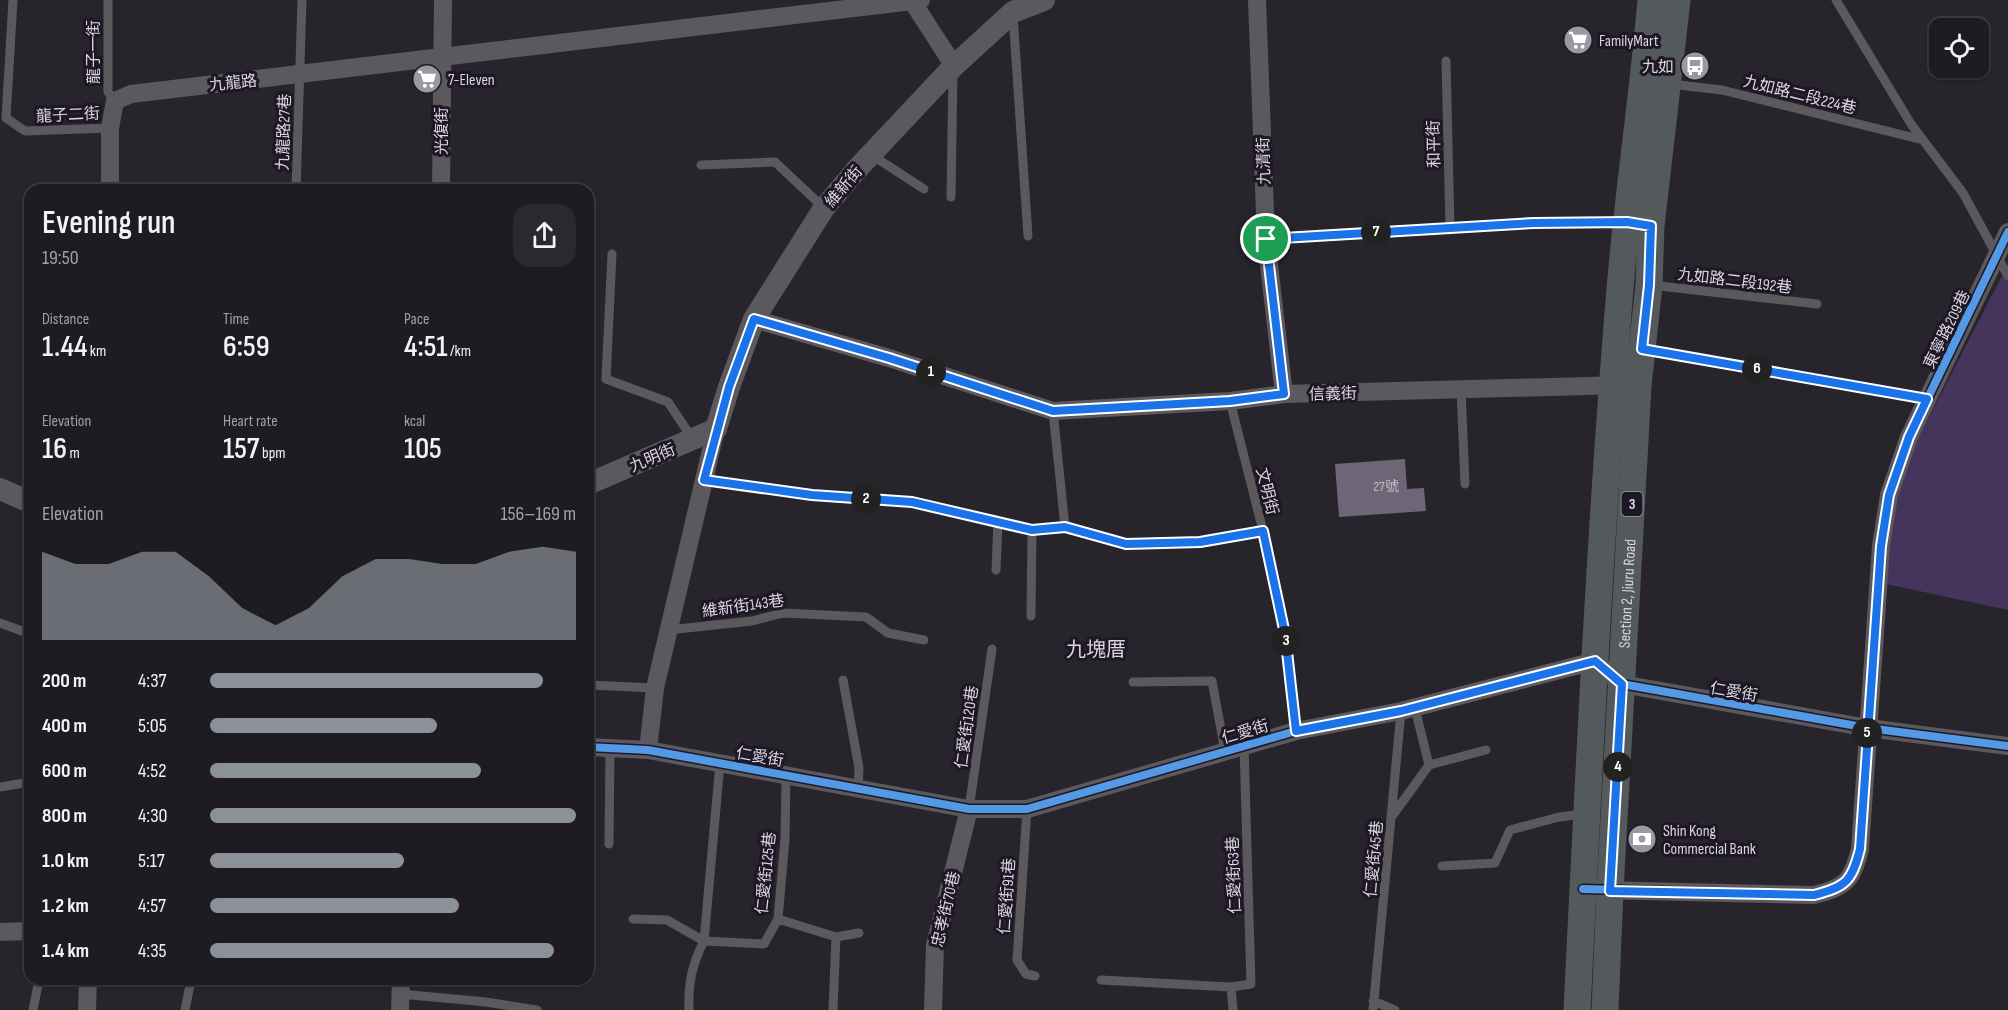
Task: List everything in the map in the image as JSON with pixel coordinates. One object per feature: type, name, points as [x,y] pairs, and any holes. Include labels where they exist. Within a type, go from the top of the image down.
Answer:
[{"type":"main road","name":"Section 2, Jiuru Road","points":[[1605,1010],[1596,890],[1586,814],[1595,661],[1626,385],[1639,224],[1651,0]]},
{"type":"main road","name":"Section 2, Jiuru Road","points":[[1577,1010],[1596,890],[1622,684],[1626,385],[1642,349],[1649,285],[1639,224],[1668,84],[1677,0]]},
{"type":"street","name":"光復街","points":[[441,184],[444,0]]},
{"type":"street","name":"維新街","points":[[716,429],[754,319],[825,208],[870,154],[954,66],[1013,12],[1044,0]]},
{"type":"street","name":"九清街","points":[[1257,0],[1266,239],[1284,394]]},
{"type":"street","points":[[442,58],[917,1],[954,66]]},
{"type":"street","name":"九龍路","points":[[115,101],[131,94],[442,58]]},
{"type":"street","points":[[110,184],[110,128],[115,101]]},
{"type":"street","name":"東寧路209巷","points":[[1596,890],[1814,895],[1837,889],[1855,872],[1860,849],[1881,546],[1889,495],[1909,437],[2008,232]]},
{"type":"street","name":"信義街","points":[[754,319],[889,358],[1053,411],[1230,401],[1284,394],[1626,385]]},
{"type":"street","points":[[648,750],[655,688],[716,429]]},
{"type":"street","name":"九明街","points":[[594,481],[716,429]]},
{"type":"street","points":[[1,494],[24,500]]},
{"type":"street","points":[[1595,661],[1622,684]]},
{"type":"street","name":"仁愛街","points":[[594,747],[648,750],[969,809],[1027,809],[1296,731],[1408,709],[1595,661]]},
{"type":"street","name":"仁愛街","points":[[1622,684],[1868,728],[2008,746]]},
{"type":"street","name":"忠孝街70巷","points":[[933,1010],[935,945],[969,809]]},
{"type":"street","points":[[0,932],[24,931]]},
{"type":"street","points":[[87,1010],[88,985]]},
{"type":"lane","name":"龍子二街","points":[[13,0],[6,118],[25,131],[110,128]]},
{"type":"lane","name":"龍子一街","points":[[108,0],[108,92],[115,101]]},
{"type":"lane","name":"九龍路27巷","points":[[296,184],[302,0]]},
{"type":"lane","points":[[1836,0],[1911,124],[1964,193],[2008,276]]},
{"type":"lane","points":[[1013,12],[1028,236]]},
{"type":"lane","name":"和平街","points":[[1446,61],[1450,227]]},
{"type":"lane","points":[[951,197],[954,66]]},
{"type":"lane","name":"九如路二段224巷","points":[[1668,84],[1722,90],[1923,140]]},
{"type":"lane","points":[[870,154],[924,189]]},
{"type":"lane","points":[[701,165],[775,162],[825,208]]},
{"type":"lane","points":[[1266,239],[1534,223],[1639,224]]},
{"type":"lane","points":[[612,254],[606,379],[668,402],[693,440]]},
{"type":"lane","name":"九如路二段192巷","points":[[1649,285],[1817,304]]},
{"type":"lane","points":[[1642,349],[1927,399]]},
{"type":"lane","points":[[1461,390],[1465,484]]},
{"type":"lane","name":"文明街","points":[[1230,401],[1263,531],[1285,634],[1296,731]]},
{"type":"lane","points":[[1053,411],[1065,527]]},
{"type":"lane","points":[[704,480],[812,495],[912,502],[1032,530],[1065,527],[1126,544],[1200,542],[1263,531]]},
{"type":"lane","points":[[996,570],[998,522]]},
{"type":"lane","points":[[1031,616],[1032,530]]},
{"type":"lane","name":"維新街143巷","points":[[668,630],[752,621],[783,613],[866,617],[888,633],[924,640]]},
{"type":"lane","points":[[0,623],[24,632]]},
{"type":"lane","name":"仁愛街120巷","points":[[969,809],[992,649]]},
{"type":"lane","points":[[843,680],[859,768],[858,788]]},
{"type":"lane","points":[[1133,682],[1212,681],[1226,751]]},
{"type":"lane","points":[[594,685],[655,688]]},
{"type":"lane","points":[[1408,709],[1430,765]]},
{"type":"lane","name":"仁愛街45巷","points":[[1373,1005],[1392,817],[1408,709]]},
{"type":"lane","name":"仁愛街63巷","points":[[1231,987],[1251,984],[1244,746]]},
{"type":"lane","points":[[609,844],[610,748]]},
{"type":"lane","points":[[1392,817],[1430,765],[1486,750]]},
{"type":"lane","points":[[689,1010],[688,996],[694,960],[704,941],[720,763]]},
{"type":"lane","name":"仁愛街125巷","points":[[633,919],[667,920],[704,941],[764,944],[778,919],[785,839],[786,774]]},
{"type":"lane","points":[[0,787],[24,783]]},
{"type":"lane","name":"仁愛街91巷","points":[[1027,809],[1017,960],[1026,974],[1035,976]]},
{"type":"lane","points":[[1442,866],[1496,863],[1510,830],[1559,817],[1586,814]]},
{"type":"lane","points":[[778,919],[836,937],[859,933]]},
{"type":"lane","points":[[833,1010],[836,937]]},
{"type":"lane","points":[[1101,980],[1231,987],[1233,1010]]},
{"type":"lane","points":[[33,1010],[38,985]]},
{"type":"lane","points":[[185,1010],[190,985]]},
{"type":"lane","points":[[400,994],[486,1002],[537,1010]]},
{"type":"lane","points":[[1373,1005],[1395,1010]]},
{"type":"shaded area","points":[[2008,264],[2008,610],[1886,584],[1889,495]]},
{"type":"building","points":[[1405,459],[1407,489],[1424,488],[1426,511],[1339,517],[1335,464]]},
{"type":"cycle path","points":[[1583,889],[1814,895],[1834,889],[1850,876],[1860,849],[1881,546],[1889,495],[1909,437],[2008,232]]},
{"type":"cycle path","points":[[594,747],[648,750],[969,809],[1027,809],[1296,731],[1401,711],[1595,661],[1622,684],[1868,728],[2008,746]]},
{"type":"place","name":"FamilyMart","points":[[1578,40]]},
{"type":"place","name":"九如","points":[[1695,66]]},
{"type":"place","name":"7-Eleven","points":[[427,79]]},
{"type":"place","name":"Shin Kong Commercial Bank","points":[[1642,839]]},
{"type":"district","name":"九塊厝","points":[[1096,649]]},
{"type":"route","points":[[1627,222],[1651,226],[1649,285],[1642,349],[1927,399],[1909,437],[1889,495],[1881,546],[1860,849],[1855,872],[1837,889],[1814,895],[1610,891],[1622,684],[1595,661],[1401,711],[1296,731],[1285,634],[1263,531],[1200,542],[1126,544],[1065,527],[1032,530],[912,502],[812,495],[704,480],[729,387],[754,319],[889,358],[1053,411],[1230,401],[1284,394],[1266,239],[1534,223],[1627,222]]}]
